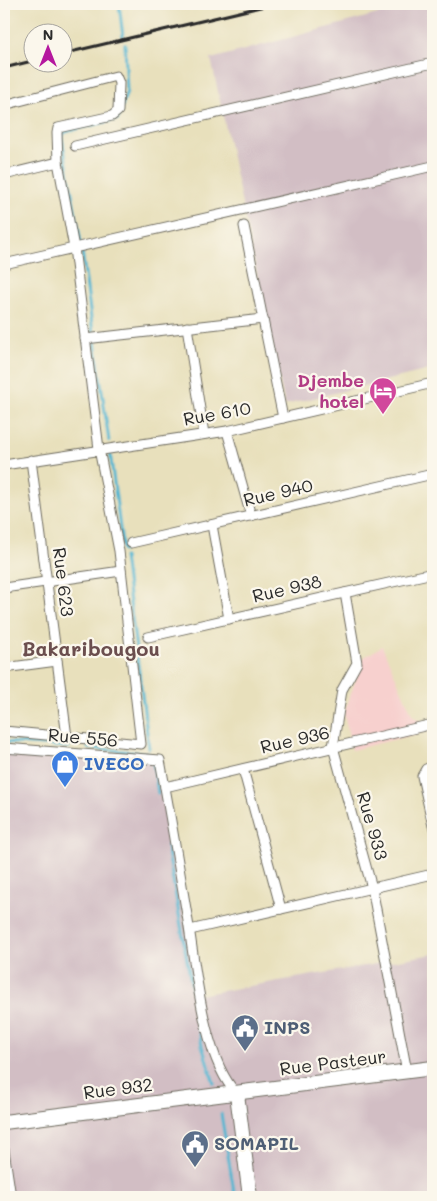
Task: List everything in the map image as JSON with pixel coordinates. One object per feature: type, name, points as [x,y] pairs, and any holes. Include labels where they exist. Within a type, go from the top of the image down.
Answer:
[{"type":"main road","name":"Rue Pasteur","points":[[237,1094],[433,1068]]},
{"type":"main road","name":"Rue 932","points":[[4,1122],[237,1094]]},
{"type":"main road","points":[[237,1094],[250,1197]]},
{"type":"street","points":[[75,146],[433,63]]},
{"type":"street","points":[[4,105],[116,76],[120,83],[118,111],[112,116],[97,121],[58,128],[58,162],[74,248],[99,449],[122,571],[141,744],[4,731]]},
{"type":"street","points":[[4,175],[58,162]]},
{"type":"street","points":[[4,264],[433,166]]},
{"type":"street","points":[[244,226],[283,418]]},
{"type":"street","points":[[85,339],[263,319]]},
{"type":"street","points":[[187,327],[204,434]]},
{"type":"street","name":"Rue 610","points":[[4,465],[227,431],[433,383]]},
{"type":"street","points":[[227,431],[251,516]]},
{"type":"street","name":"Rue 623","points":[[31,460],[67,737]]},
{"type":"street","name":"Rue 940","points":[[131,543],[433,474]]},
{"type":"street","points":[[212,524],[229,619]]},
{"type":"street","points":[[4,588],[122,571]]},
{"type":"street","name":"Rue 938","points":[[148,638],[433,573]]},
{"type":"street","name":"Rue 933","points":[[344,593],[357,663],[342,690],[333,747],[372,888],[407,1072]]},
{"type":"street","points":[[4,668],[57,661]]},
{"type":"street","name":"Rue 936","points":[[165,787],[433,724]]},
{"type":"street","points":[[78,754],[79,738]]},
{"type":"street","name":"Rue 556","points":[[4,748],[160,760],[165,787]]},
{"type":"street","points":[[433,766],[426,769],[422,776],[433,826]]},
{"type":"street","points":[[243,769],[280,909]]},
{"type":"street","points":[[165,787],[210,1040],[220,1072],[227,1084],[237,1094]]},
{"type":"street","points":[[190,930],[433,874]]},
{"type":"street","points":[[4,1150],[11,1197]]},
{"type":"shaded area","points":[[414,4],[433,4],[433,369],[285,405],[211,59]]},
{"type":"shaded area","points":[[382,646],[413,716],[432,730],[352,750],[344,714],[363,658]]},
{"type":"shaded area","points":[[4,750],[157,761],[199,995],[433,954],[433,1197],[4,1197]]},
{"type":"waterway","points":[[119,4],[123,37]]},
{"type":"waterway","points":[[81,243],[62,138],[64,133],[69,131],[118,119],[127,91],[125,44]]},
{"type":"waterway","points":[[82,251],[93,333]]},
{"type":"waterway","points":[[95,341],[109,441]]},
{"type":"waterway","points":[[110,452],[123,551]]},
{"type":"waterway","points":[[124,557],[149,748]]},
{"type":"waterway","points":[[4,742],[69,747]]},
{"type":"waterway","points":[[88,748],[147,753]]},
{"type":"waterway","points":[[153,763],[158,793]]},
{"type":"waterway","points":[[167,846],[202,1046],[214,1083]]},
{"type":"waterway","points":[[221,1114],[235,1197]]},
{"type":"railway","points":[[72,52],[273,4]]},
{"type":"railway","points":[[4,68],[22,64]]},
{"type":"place","name":"Djembe hotel","points":[[383,415]]},
{"type":"place","name":"IVECO","points":[[65,788]]},
{"type":"place","name":"INPS","points":[[245,1052]]},
{"type":"place","name":"SOMAPIL","points":[[195,1168]]},
{"type":"district","name":"Bakaribougou","points":[[91,649]]}]
